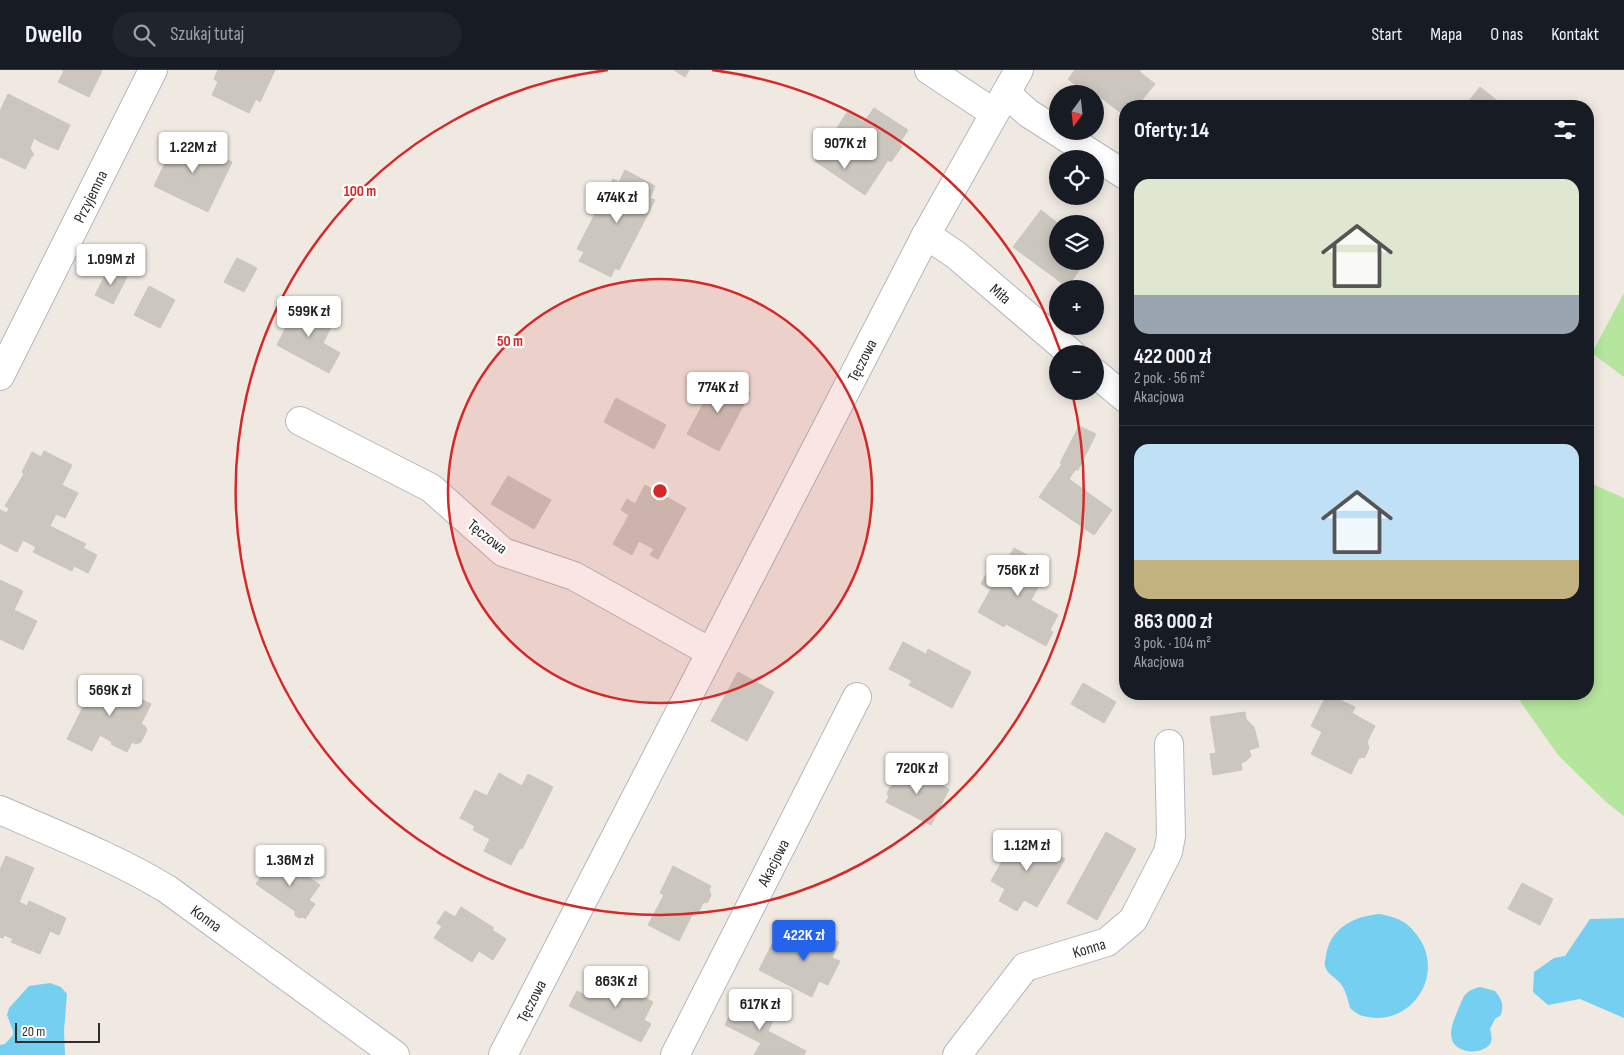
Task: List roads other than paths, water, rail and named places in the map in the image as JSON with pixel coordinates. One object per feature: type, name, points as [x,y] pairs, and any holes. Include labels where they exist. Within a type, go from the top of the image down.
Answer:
[{"type":"street","name":"Przyjemna","points":[[0,376],[153,70]]},
{"type":"street","points":[[929,70],[1007,92],[1028,112],[1119,171]]},
{"type":"street","name":"Tęczowa","points":[[503,1055],[926,235],[1007,92]]},
{"type":"street","name":"Miła","points":[[926,235],[956,255],[1061,345]]},
{"type":"street","points":[[1104,380],[1119,393]]},
{"type":"street","name":"Tęczowa","points":[[300,421],[431,488],[503,552],[574,576],[710,652]]},
{"type":"street","name":"Akacjowa","points":[[676,1055],[857,697]]},
{"type":"street","name":"Konna","points":[[957,1055],[1025,967],[1107,942],[1133,920],[1168,852],[1171,836],[1170,744]]},
{"type":"street","name":"Konna","points":[[0,810],[108,857],[139,872],[167,889],[395,1055]]},
{"type":"water","points":[[1380,914],[1398,919],[1412,929],[1425,949],[1428,965],[1426,981],[1420,994],[1409,1006],[1396,1014],[1380,1018],[1361,1015],[1350,1008],[1344,989],[1327,971],[1325,963],[1329,945],[1339,930],[1353,920]]},
{"type":"water","points":[[1624,918],[1624,1018],[1580,999],[1548,1005],[1533,992],[1534,972],[1554,958],[1565,956],[1590,919]]},
{"type":"water","points":[[50,983],[61,987],[67,994],[64,1031],[65,1055],[0,1055],[0,1045],[5,1044],[13,1035],[7,1015],[9,1008],[29,986]]},
{"type":"water","points":[[1480,987],[1495,991],[1501,1000],[1501,1015],[1495,1019],[1490,1029],[1492,1038],[1486,1048],[1476,1051],[1464,1050],[1455,1045],[1452,1040],[1452,1025],[1465,995],[1471,990]]}]
